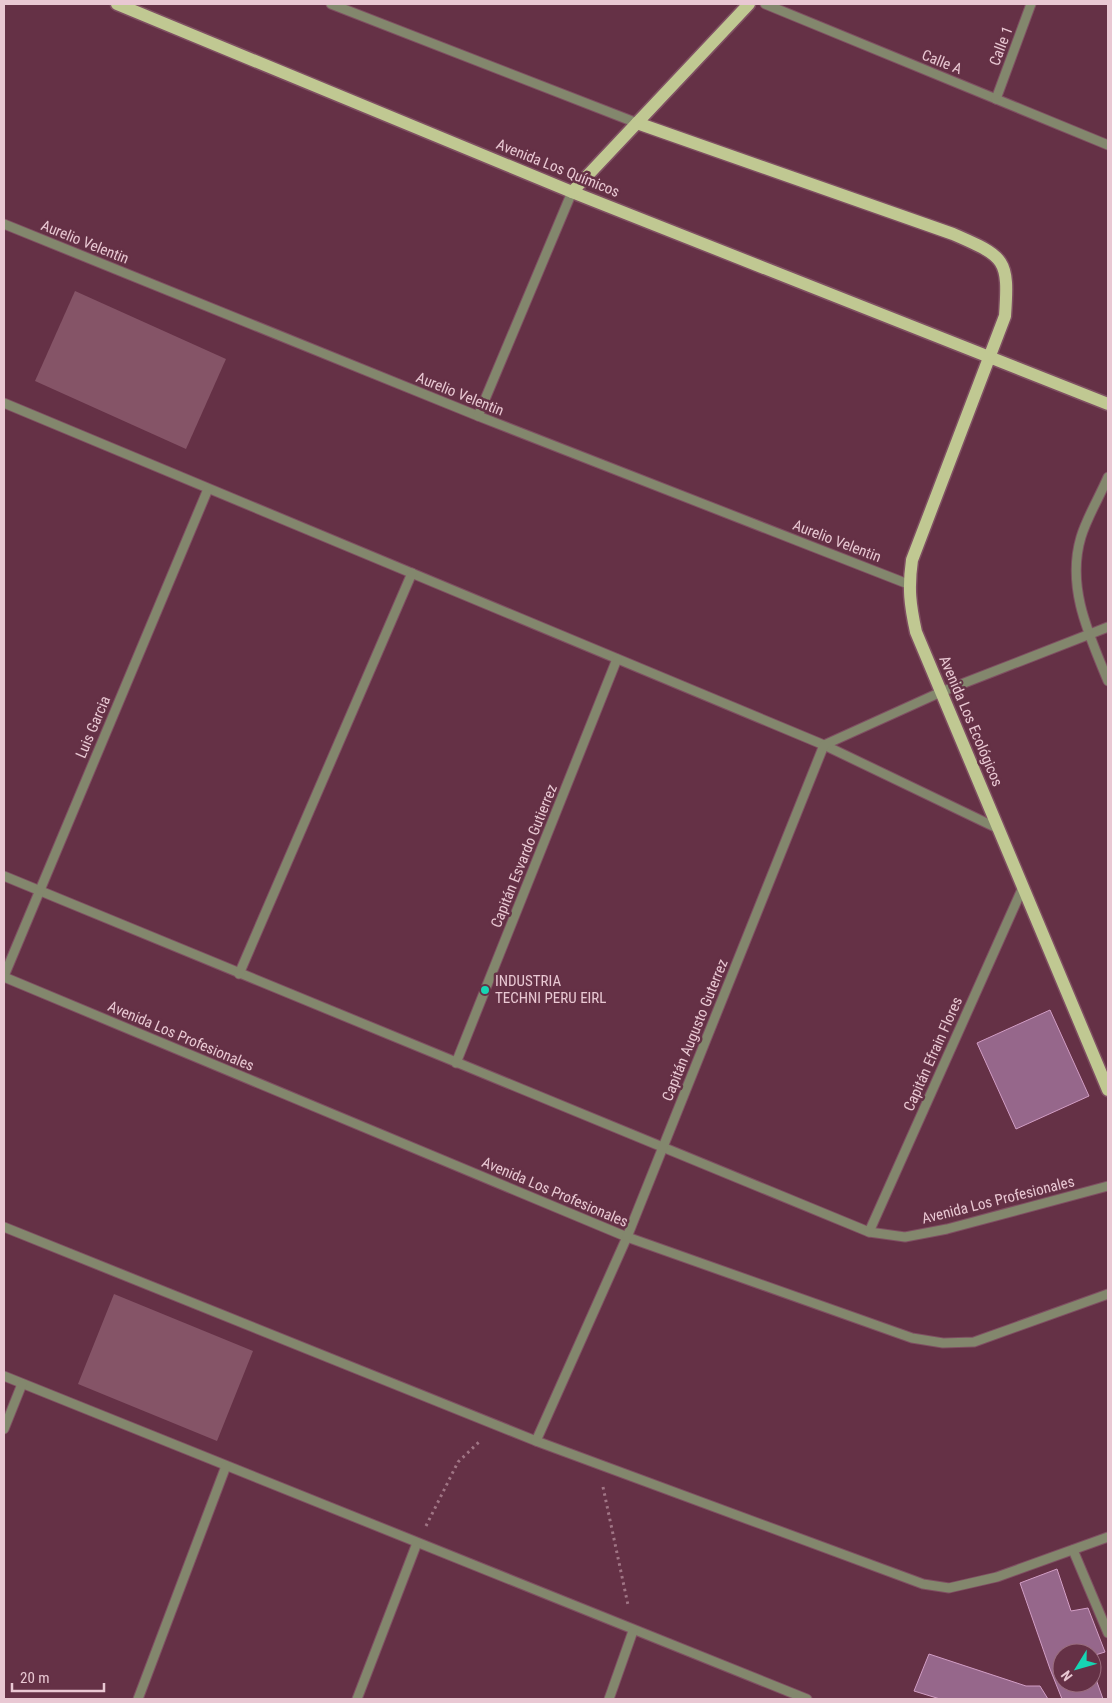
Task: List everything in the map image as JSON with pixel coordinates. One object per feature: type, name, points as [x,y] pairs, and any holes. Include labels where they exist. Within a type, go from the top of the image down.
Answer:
[{"type":"main road","name":"Avenida Los Químicos","points":[[117,4],[572,192],[1108,404]]},
{"type":"main road","points":[[572,192],[749,4]]},
{"type":"main road","name":"Avenida Los Ecológicos","points":[[637,123],[954,234],[980,246],[999,258],[1008,278],[1005,316],[912,560],[908,584],[916,632],[1108,1090]]},
{"type":"street","points":[[331,4],[637,123]]},
{"type":"street","name":"Calle A","points":[[765,4],[1108,145]]},
{"type":"street","name":"Calle 1","points":[[996,99],[1031,4]]},
{"type":"street","points":[[478,416],[572,192]]},
{"type":"street","name":"Aurelio Velentin","points":[[4,224],[478,416],[908,584]]},
{"type":"street","points":[[4,404],[824,745],[999,829]]},
{"type":"street","points":[[1108,477],[1082,536],[1075,568],[1077,591],[1089,634],[1108,681]]},
{"type":"street","name":"Luis Garcia","points":[[4,976],[208,489]]},
{"type":"street","points":[[239,974],[412,574]]},
{"type":"street","points":[[824,745],[941,692],[1108,628]]},
{"type":"street","name":"Capitán Esvardo Gutierrez","points":[[456,1063],[617,659]]},
{"type":"street","name":"Capitán Augusto Guterrez","points":[[536,1441],[627,1237],[824,745]]},
{"type":"street","name":"Avenida Los Profesionales","points":[[4,876],[663,1149],[869,1232],[905,1237],[947,1230],[1108,1186]]},
{"type":"street","name":"Capitán Efrain Flores","points":[[869,1232],[1023,887]]},
{"type":"street","name":"Avenida Los Profesionales","points":[[4,976],[627,1237],[912,1338],[944,1343],[974,1342],[1108,1294]]},
{"type":"street","points":[[4,1227],[536,1441],[923,1584],[949,1588],[997,1577],[1108,1538]]},
{"type":"street","points":[[4,1376],[791,1697],[807,1699]]},
{"type":"street","points":[[4,1429],[22,1384]]},
{"type":"street","points":[[138,1699],[226,1466]]},
{"type":"street","points":[[357,1699],[417,1543]]},
{"type":"street","points":[[1073,1550],[1108,1633]]},
{"type":"street","points":[[609,1699],[633,1631]]},
{"type":"path","points":[[417,1543],[458,1462],[496,1425]]},
{"type":"path","points":[[598,1464],[633,1631]]},
{"type":"shaded area","points":[[75,291],[226,359],[186,449],[35,381]]},
{"type":"shaded area","points":[[114,1294],[253,1351],[217,1441],[78,1384]]},
{"type":"building","points":[[1050,1010],[1089,1096],[1016,1129],[977,1043]]},
{"type":"building","points":[[1057,1569],[1071,1611],[1088,1608],[1102,1643],[1052,1643],[1052,1674],[1020,1583]]},
{"type":"building","points":[[929,1654],[1026,1686],[1040,1686],[1048,1699],[940,1699],[914,1691]]},
{"type":"building","points":[[1060,1693],[1101,1693],[1103,1699],[1062,1699]]},
{"type":"place","name":"INDUSTRIA TECHNI PERU EIRL","points":[[485,990]]}]
